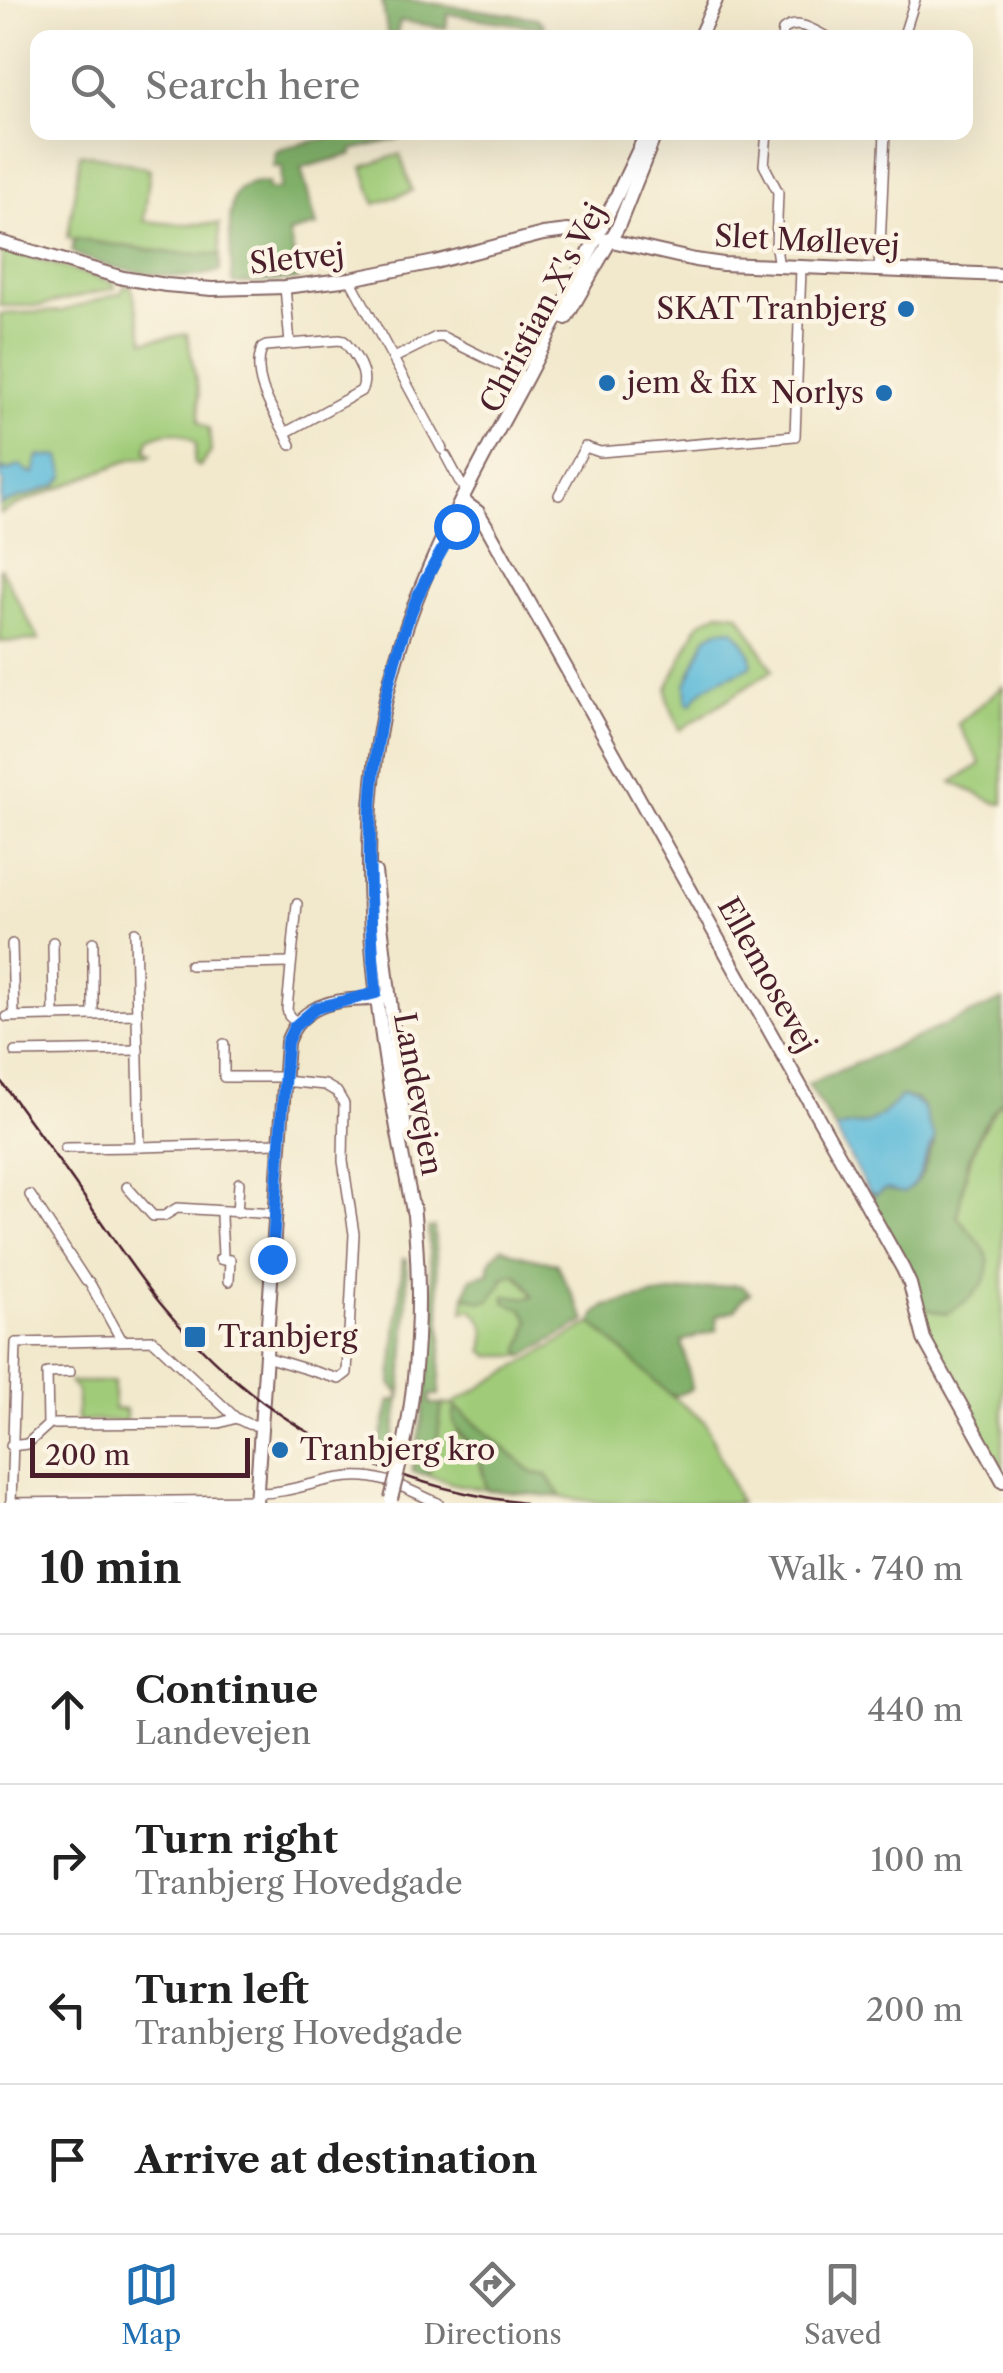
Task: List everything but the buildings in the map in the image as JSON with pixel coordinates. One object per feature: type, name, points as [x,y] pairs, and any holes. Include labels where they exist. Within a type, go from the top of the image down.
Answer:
[{"type":"street","points":[[694,30],[707,0]]},
{"type":"street","points":[[703,30],[716,0]]},
{"type":"street","points":[[906,30],[915,0]]},
{"type":"street","points":[[783,30],[797,23],[812,30]]},
{"type":"street","name":"Christian X's Vej","points":[[464,502],[468,486],[605,238],[644,140]]},
{"type":"street","name":"Christian X's Vej","points":[[464,502],[557,332],[652,140]]},
{"type":"street","points":[[766,140],[764,165],[778,192],[778,267]]},
{"type":"street","points":[[879,271],[885,140]]},
{"type":"street","name":"Sletvej","points":[[0,242],[144,282],[212,289],[285,287],[350,279],[543,234],[568,231],[605,238]]},
{"type":"street","name":"Slet Møllevej","points":[[605,238],[695,260],[1003,275]]},
{"type":"street","points":[[559,495],[585,447],[600,452],[795,436],[800,268]]},
{"type":"street","points":[[350,279],[461,484],[468,486]]},
{"type":"street","points":[[285,287],[290,344]]},
{"type":"street","points":[[394,358],[443,337],[526,378]]},
{"type":"street","points":[[284,433],[365,386],[365,378],[344,342],[266,346],[259,354],[263,393],[284,433],[291,445]]},
{"type":"street","name":"Landevejen","points":[[390,1501],[412,1401],[419,1276],[414,1211],[396,1122],[380,996],[372,805],[376,755],[400,644],[417,598],[464,502]]},
{"type":"street","name":"Ellemosevej","points":[[464,502],[478,512],[903,1269],[924,1339],[1003,1480]]},
{"type":"street","points":[[297,904],[287,1009],[297,1024]]},
{"type":"street","points":[[135,932],[140,1146]]},
{"type":"street","points":[[53,942],[54,1016]]},
{"type":"street","points":[[92,942],[94,1015]]},
{"type":"street","points":[[12,944],[10,1016],[137,1014]]},
{"type":"street","points":[[190,965],[290,963]]},
{"type":"street","points":[[257,1499],[287,1042],[297,1024],[316,1008],[380,996]]},
{"type":"street","points":[[224,1044],[224,1077],[325,1084],[337,1092],[344,1104],[343,1161],[354,1234],[347,1373],[339,1379],[266,1357]]},
{"type":"street","points":[[15,1052],[138,1050]]},
{"type":"street","points":[[65,1148],[279,1143]]},
{"type":"street","points":[[237,1212],[239,1183]]},
{"type":"street","points":[[127,1186],[139,1192],[154,1216],[164,1216],[177,1208],[275,1214]]},
{"type":"street","points":[[30,1195],[89,1282],[121,1340]]},
{"type":"street","points":[[222,1212],[220,1259],[230,1260],[229,1281]]},
{"type":"street","points":[[261,1426],[236,1418],[153,1340],[16,1343],[10,1503],[257,1499],[337,1478],[366,1477],[384,1480],[438,1503]]},
{"type":"street","points":[[12,1446],[27,1444],[48,1425],[48,1373],[70,1372]]},
{"type":"street","points":[[55,1424],[219,1422],[236,1418]]},
{"type":"green space","points":[[382,0],[537,18],[544,25],[448,14],[446,28],[400,21],[398,30],[387,30]]},
{"type":"green space","points":[[319,140],[394,140],[301,168],[317,226],[289,233],[299,279],[235,284],[230,221],[233,199],[240,189],[260,182],[268,183],[268,189],[280,189],[282,167],[273,166],[276,152]]},
{"type":"green space","points":[[80,154],[150,169],[144,221],[220,224],[220,255],[171,253],[68,238]]},
{"type":"green space","points":[[400,154],[412,191],[375,204],[363,167]]},
{"type":"green space","points":[[74,239],[171,253],[220,255],[220,271],[186,277],[125,269],[72,252]]},
{"type":"green space","points":[[2,248],[114,283],[115,288],[40,306],[0,306]]},
{"type":"green space","points":[[125,285],[132,288],[144,341],[187,334],[199,395],[199,422],[209,429],[211,452],[199,467],[194,463],[196,444],[191,439],[180,433],[162,434],[149,439],[149,457],[134,458],[0,514],[0,505],[57,485],[60,458],[39,456],[34,474],[25,469],[0,473],[0,314],[62,311],[121,293]]},
{"type":"green space","points":[[0,567],[39,640],[0,642]]},
{"type":"green space","points":[[719,612],[739,614],[773,670],[680,730],[667,688],[699,623]]},
{"type":"green space","points":[[1003,686],[1003,804],[952,782],[981,764],[958,724]]},
{"type":"green space","points":[[1003,1000],[1003,1099],[979,1134],[968,1161],[957,1216],[986,1253],[988,1272],[971,1297],[946,1314],[921,1308],[911,1274],[868,1191],[876,1195],[885,1189],[899,1192],[920,1177],[934,1144],[922,1105],[915,1099],[901,1097],[872,1121],[835,1129],[808,1084]]},
{"type":"green space","points":[[1003,1099],[1003,1472],[944,1370],[921,1308],[947,1314],[987,1254],[957,1216],[978,1140]]},
{"type":"green space","points":[[434,1227],[442,1340],[439,1395],[430,1395],[430,1404],[442,1404],[428,1475],[412,1472],[432,1334],[428,1228]]},
{"type":"green space","points":[[503,1247],[556,1263],[586,1321],[524,1356],[520,1349],[530,1321],[522,1309],[505,1302],[505,1296],[533,1297],[523,1281],[515,1274],[502,1278],[490,1300],[481,1302],[465,1296],[471,1278],[489,1273],[490,1262]]},
{"type":"green space","points":[[403,1259],[407,1259],[407,1312],[400,1394],[391,1384]]},
{"type":"green space","points":[[515,1274],[533,1297],[524,1298],[522,1309],[530,1321],[520,1352],[524,1356],[490,1356],[483,1351],[484,1324],[472,1309],[463,1312],[465,1296],[481,1301],[494,1291],[501,1278]]},
{"type":"green space","points":[[733,1285],[750,1293],[735,1310],[716,1316],[717,1330],[682,1341],[692,1389],[675,1396],[592,1323],[606,1306]]},
{"type":"green space","points":[[592,1323],[705,1422],[740,1503],[602,1503],[562,1497],[546,1475],[533,1473],[456,1407],[458,1434],[477,1451],[487,1490],[428,1475],[442,1404],[454,1406]]},
{"type":"green space","points":[[70,1382],[114,1382],[114,1409],[126,1410],[126,1421],[77,1421],[77,1390]]},
{"type":"green space","points":[[400,1395],[387,1466],[378,1464],[390,1401],[398,1400]]},
{"type":"green space","points":[[456,1407],[533,1473],[546,1475],[562,1497],[487,1490],[477,1453],[455,1426]]},
{"type":"water","points":[[38,456],[60,457],[65,476],[57,485],[0,505],[3,468],[7,471],[20,465],[34,474]]},
{"type":"water","points":[[733,629],[749,651],[751,666],[710,685],[692,704],[687,703],[686,684],[707,636]]},
{"type":"water","points":[[901,1097],[922,1106],[935,1136],[915,1183],[904,1193],[886,1189],[876,1195],[868,1191],[835,1129],[872,1121]]},
{"type":"tram line","points":[[0,1080],[150,1291],[198,1345],[237,1381],[278,1413],[368,1462],[469,1494],[524,1503]]},
{"type":"place","name":"SKAT Tranbjerg","points":[[906,309]]},
{"type":"place","name":"jem & fix","points":[[607,383]]},
{"type":"place","name":"Norlys","points":[[884,393]]},
{"type":"place","name":"Tranbjerg","points":[[195,1337]]},
{"type":"place","name":"Tranbjerg kro","points":[[280,1450]]},
{"type":"route","points":[[272,1259],[287,1042],[304,1015],[316,1008],[376,993],[368,845],[381,726],[400,644],[417,598],[456,526]]}]
